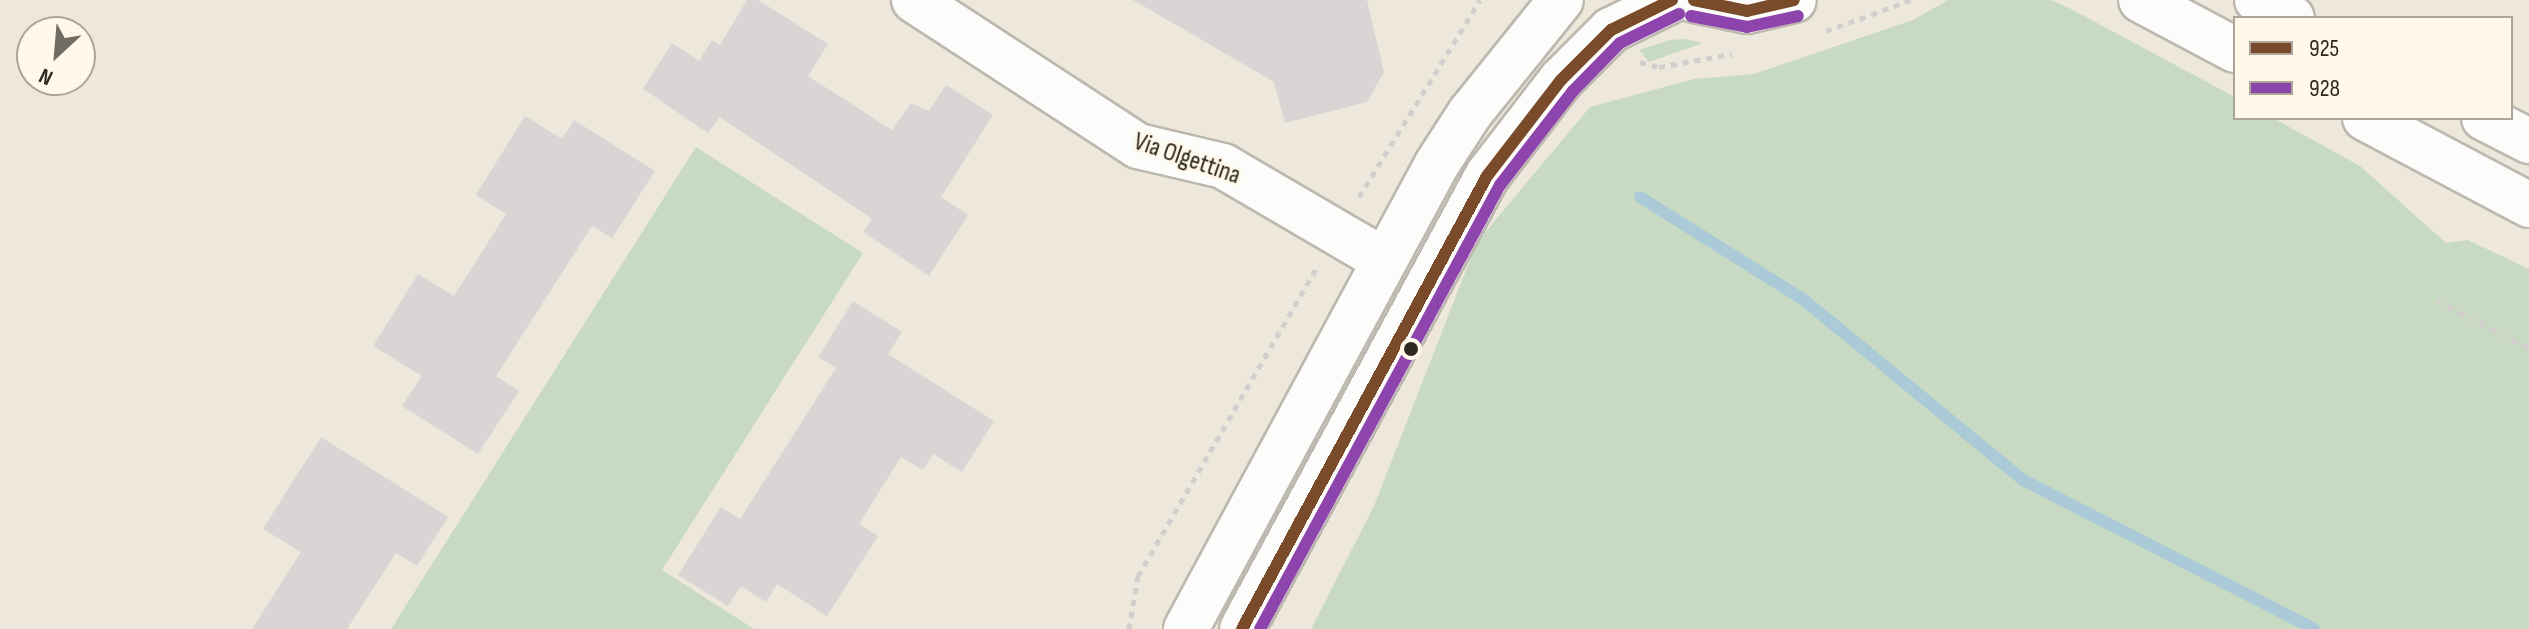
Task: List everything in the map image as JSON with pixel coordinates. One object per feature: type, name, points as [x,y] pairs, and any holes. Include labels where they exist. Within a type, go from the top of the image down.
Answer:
[{"type":"street","name":"Via Olgettina","points":[[914,0],[1138,146],[1223,166],[1384,260]]},
{"type":"street","points":[[1186,629],[1384,260],[1470,113],[1561,0]]},
{"type":"street","points":[[1242,629],[1487,176],[1585,54],[1623,22],[1672,0]]},
{"type":"street","points":[[1694,0],[1747,11],[1794,0]]},
{"type":"street","points":[[2141,0],[2233,49]]},
{"type":"street","points":[[2257,0],[2288,16]]},
{"type":"street","points":[[2369,120],[2529,205]]},
{"type":"street","points":[[2488,120],[2529,141]]},
{"type":"path","points":[[1129,629],[1138,576],[1338,233],[1480,0]]},
{"type":"path","points":[[2437,301],[2529,348]]},
{"type":"green space","points":[[1948,0],[2051,0],[2233,96],[2233,120],[2277,120],[2360,166],[2446,243],[2468,240],[2529,269],[2529,629],[1311,629],[1374,506],[1477,242],[1590,107],[1694,79],[1754,74],[1913,20]]},
{"type":"green space","points":[[1670,40],[1703,43],[1649,62],[1639,50]]},
{"type":"green space","points":[[696,147],[863,253],[662,570],[754,629],[391,629]]},
{"type":"building","points":[[747,0],[758,0],[828,44],[808,76],[892,130],[911,103],[929,111],[946,85],[993,115],[941,197],[968,215],[929,276],[863,232],[872,219],[720,117],[708,133],[643,89],[672,43],[699,61],[712,40],[720,45]]},
{"type":"building","points":[[1133,0],[1367,0],[1384,72],[1367,102],[1285,123],[1274,82]]},
{"type":"building","points":[[525,116],[562,139],[574,120],[655,171],[612,238],[592,226],[496,376],[519,391],[478,454],[402,406],[422,376],[373,346],[418,274],[454,296],[506,214],[476,195]]},
{"type":"building","points":[[853,301],[902,332],[888,354],[994,421],[962,472],[933,454],[923,470],[901,457],[859,524],[878,536],[827,616],[777,584],[766,602],[741,586],[728,606],[678,575],[721,507],[740,519],[836,368],[818,357]]},
{"type":"building","points":[[321,437],[448,517],[417,566],[396,553],[347,629],[252,629],[301,552],[263,529]]},
{"type":"waterway","points":[[1640,197],[1804,300],[2023,480],[2314,629]]},
{"type":"transit line","name":"925","points":[[1242,629],[1487,176],[1561,80],[1611,30],[1672,0]]},
{"type":"transit line","name":"925","points":[[1694,0],[1747,11],[1794,0]]},
{"type":"transit line","name":"928","points":[[1260,629],[1500,185],[1573,91],[1620,43],[1679,14]]},
{"type":"transit line","name":"928","points":[[1691,16],[1747,27],[1798,16]]}]
